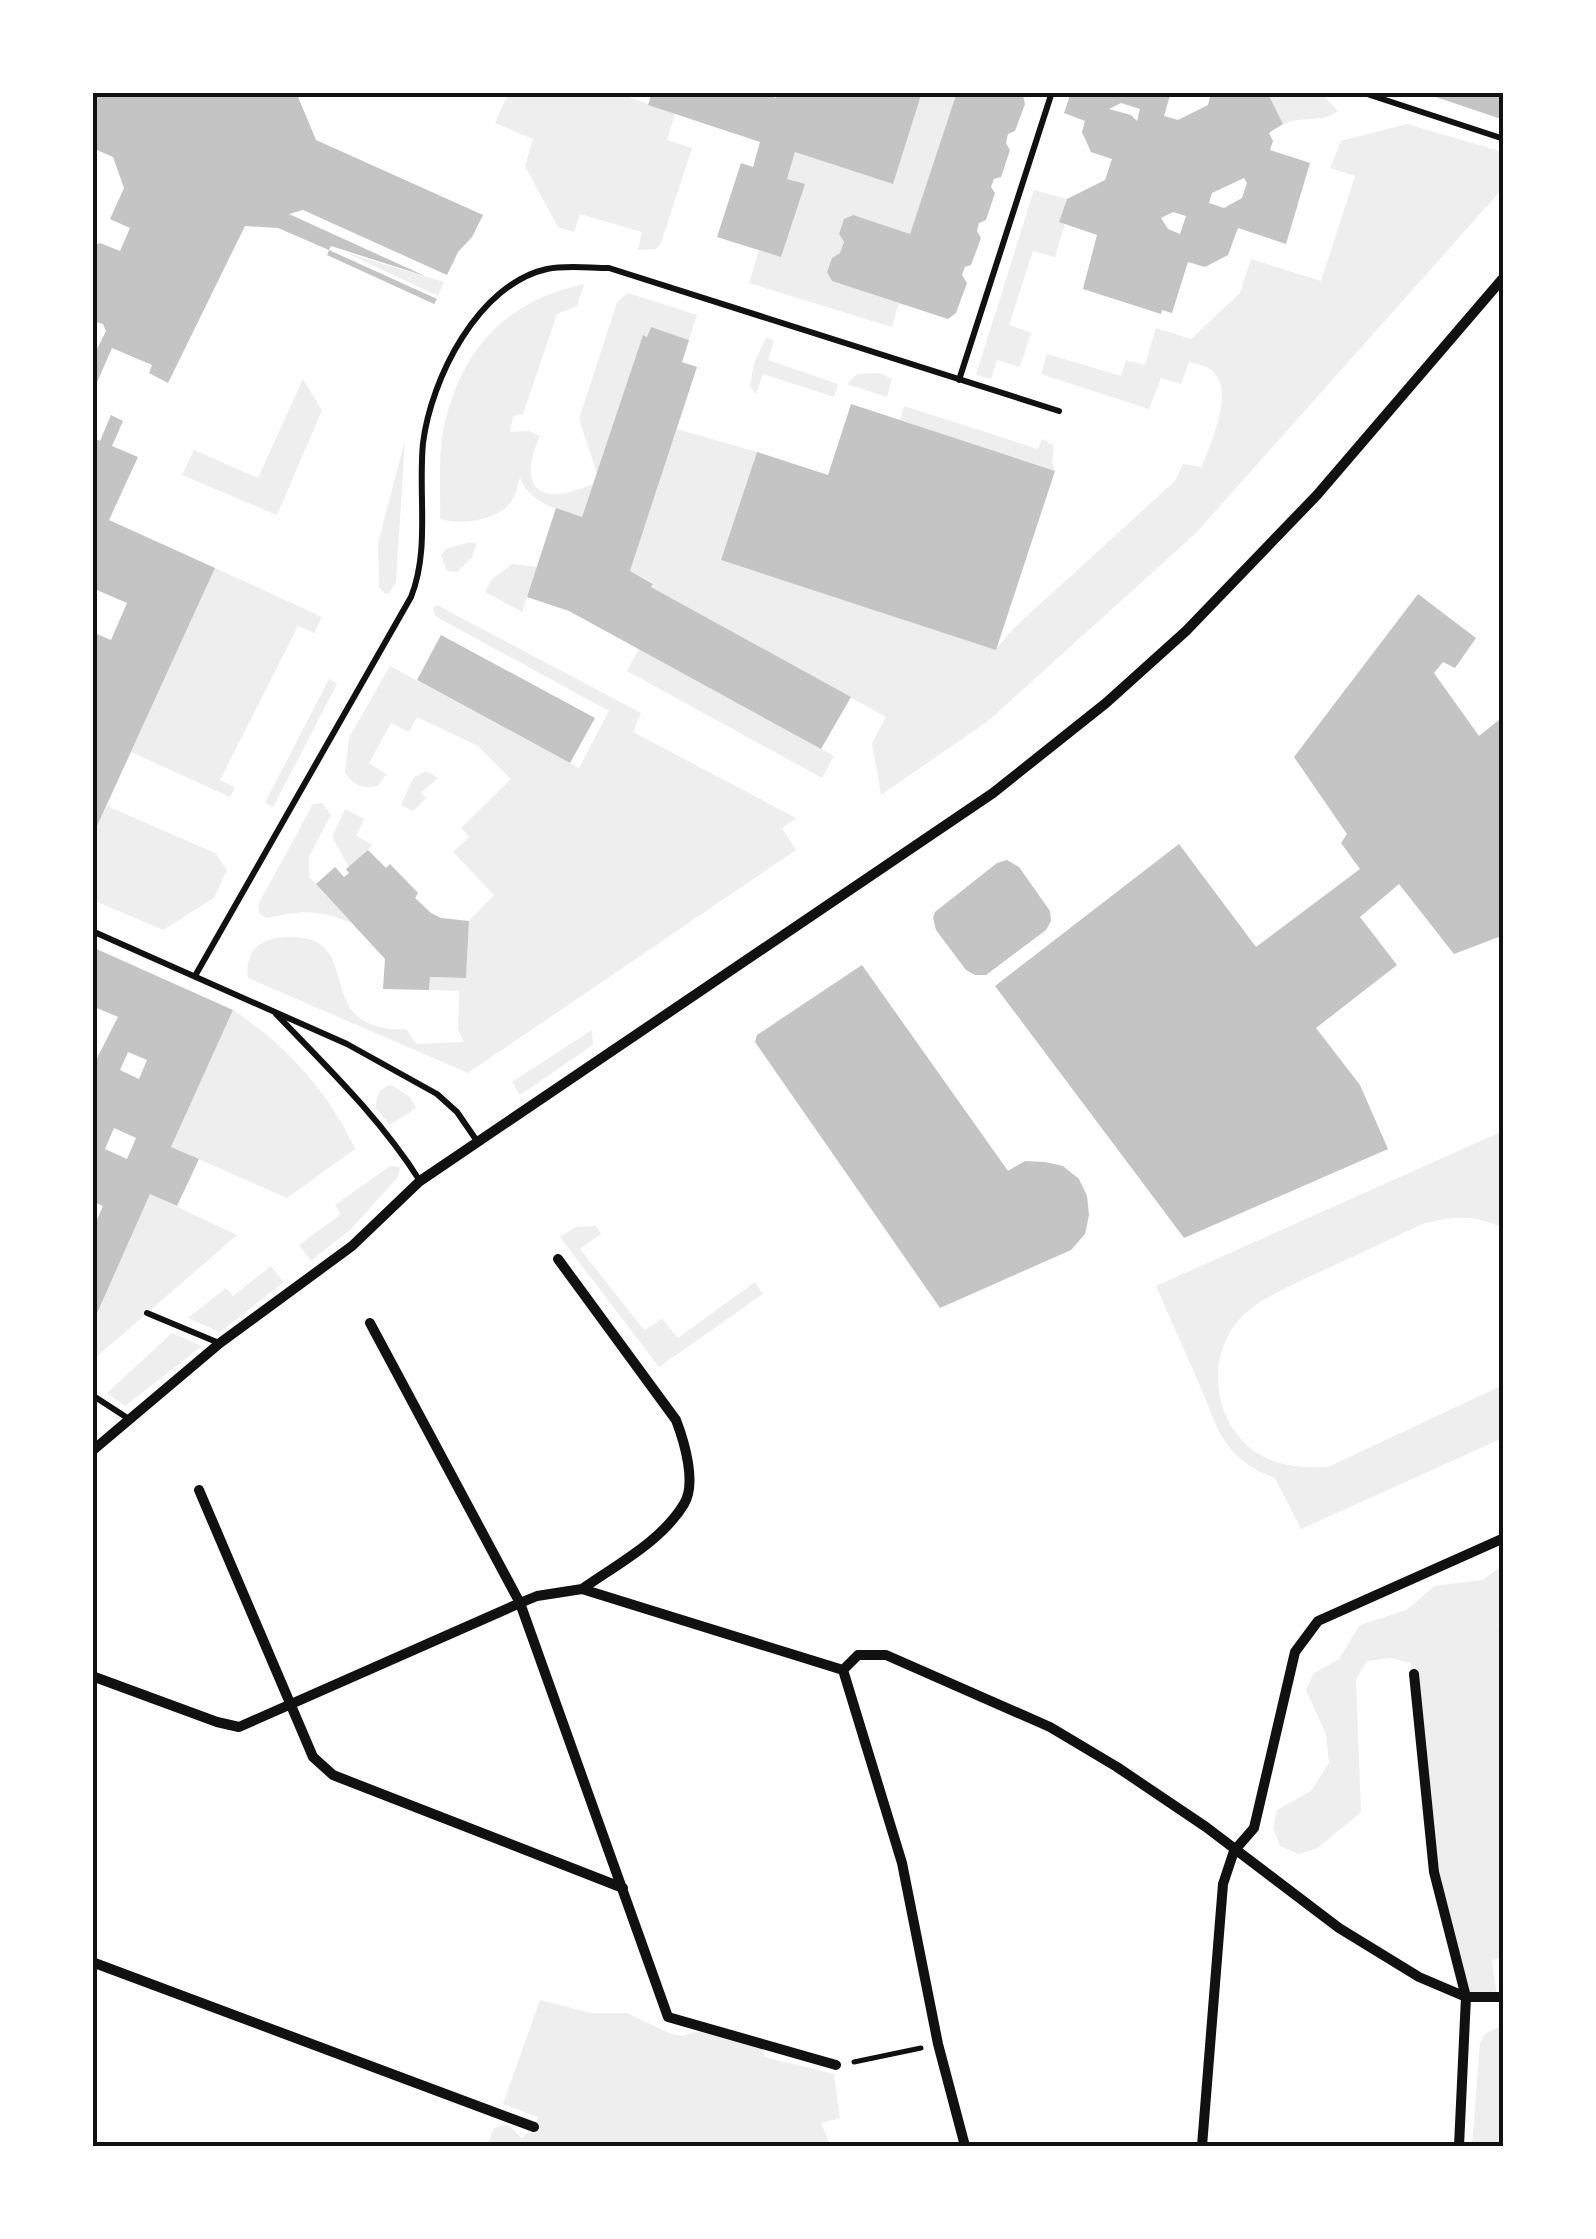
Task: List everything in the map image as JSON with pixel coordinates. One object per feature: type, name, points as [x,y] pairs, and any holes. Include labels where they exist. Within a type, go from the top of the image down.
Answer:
[{"type":"street","points":[[92,1451],[220,1343],[352,1246],[420,1181],[993,793],[1106,703],[1186,630],[1318,495],[1503,278]]},
{"type":"street","points":[[92,1676],[217,1722],[238,1726],[520,1603],[582,1589],[656,1537],[686,1501],[688,1450],[676,1420],[558,1259]]},
{"type":"street","points":[[370,1323],[520,1603],[668,2018],[836,2066]]},
{"type":"street","points":[[199,1490],[313,1757],[333,1775],[623,1888]]},
{"type":"street","points":[[1202,2146],[1223,1884],[1234,1851],[1254,1828],[1295,1652],[1318,1621],[1504,1538]]},
{"type":"street","points":[[582,1589],[844,1670]]},
{"type":"street","points":[[844,1670],[858,1655],[886,1655],[1050,1727],[1206,1827],[1339,1928],[1419,1977],[1466,1997],[1504,1997]]},
{"type":"street","points":[[844,1670],[902,1862],[938,2044],[965,2146]]},
{"type":"street","points":[[1414,1674],[1434,1872],[1466,1997],[1458,2146]]},
{"type":"street","points":[[92,1962],[534,2127]]},
{"type":"lane","points":[[958,380],[1052,92]]},
{"type":"lane","points":[[1361,92],[1504,139]]},
{"type":"lane","points":[[196,976],[411,597],[421,552],[423,443],[429,414],[459,342],[487,305],[516,282],[548,269],[609,268],[1058,411]]},
{"type":"lane","points":[[92,932],[348,1044],[437,1094],[457,1112],[477,1141]]},
{"type":"lane","points":[[272,1009],[360,1101],[420,1181]]},
{"type":"lane","points":[[146,1312],[220,1343]]},
{"type":"lane","points":[[92,1396],[130,1419]]},
{"type":"path","points":[[836,2066],[938,2044]]},
{"type":"shaded area","points":[[509,92],[618,93],[675,114],[667,140],[692,148],[656,249],[638,250],[642,232],[580,214],[574,232],[558,227],[525,166],[533,139],[495,123]]},
{"type":"shaded area","points":[[922,93],[957,93],[910,234],[839,234],[844,242],[827,272],[832,281],[899,303],[892,327],[749,283],[759,250],[781,256],[804,185],[787,179],[795,152],[892,183]]},
{"type":"shaded area","points":[[1267,93],[1321,93],[1338,111],[1283,124]]},
{"type":"shaded area","points":[[1407,124],[1503,152],[1503,188],[1195,534],[988,721],[881,795],[872,743],[886,717],[651,587],[653,583],[630,571],[677,429],[757,452],[722,559],[996,649],[1015,627],[1175,481],[1183,464],[1202,467],[1222,403],[1218,379],[1198,364],[1189,362],[1181,384],[1161,378],[1149,409],[1041,374],[1047,354],[1121,376],[1126,360],[1145,365],[1156,328],[1191,339],[1240,293],[1251,259],[1321,281],[1355,176],[1330,168],[1341,141]]},
{"type":"shaded area","points":[[1034,190],[1067,199],[1059,222],[1065,224],[1055,257],[1033,251],[1009,325],[1031,333],[1020,367],[997,360],[991,379],[976,375]]},
{"type":"shaded area","points":[[347,253],[444,282],[438,296]]},
{"type":"shaded area","points":[[584,284],[577,306],[557,314],[523,414],[513,416],[510,432],[528,431],[540,436],[531,470],[538,489],[560,494],[593,484],[582,517],[538,500],[520,478],[511,502],[497,514],[458,522],[440,519],[443,430],[465,368],[494,329],[513,314],[534,301]]},
{"type":"shaded area","points":[[628,293],[697,315],[689,340],[651,327],[647,337],[643,336],[597,473],[579,419],[617,302]]},
{"type":"shaded area","points":[[766,338],[774,340],[768,360],[838,384],[834,397],[763,374],[756,394],[750,386],[754,363]]},
{"type":"shaded area","points":[[880,373],[892,379],[887,397],[847,384],[857,374]]},
{"type":"shaded area","points":[[303,379],[322,410],[277,515],[182,475],[194,450],[258,478]]},
{"type":"shaded area","points":[[904,406],[1038,449],[1042,439],[1053,445],[1055,471],[900,420]]},
{"type":"shaded area","points":[[405,440],[396,582],[385,594],[379,587],[378,543]]},
{"type":"shaded area","points":[[477,543],[472,557],[457,572],[447,571],[441,555],[446,549]]},
{"type":"shaded area","points":[[512,564],[537,567],[522,612],[485,592],[491,580]]},
{"type":"shaded area","points":[[215,568],[322,617],[314,633],[298,626],[220,780],[235,787],[230,797],[131,752]]},
{"type":"shaded area","points":[[437,605],[641,713],[633,732],[796,818],[782,828],[796,850],[468,1073],[248,978],[247,973],[251,954],[265,942],[283,937],[310,940],[323,946],[331,957],[344,996],[361,1019],[383,1028],[406,1029],[416,1044],[464,1042],[458,1029],[459,991],[429,990],[430,977],[466,978],[469,921],[494,895],[453,852],[469,837],[461,828],[511,779],[478,746],[417,717],[409,732],[391,723],[369,763],[386,774],[378,786],[363,787],[345,773],[349,738],[390,666],[579,768],[609,711],[435,616],[433,608]]},
{"type":"shaded area","points":[[639,649],[834,756],[822,778],[627,671]]},
{"type":"shaded area","points":[[329,679],[337,684],[273,807],[265,803]]},
{"type":"shaded area","points":[[427,771],[438,778],[421,793],[426,798],[413,811],[401,805],[414,777]]},
{"type":"shaded area","points":[[322,803],[331,815],[309,856],[309,877],[352,923],[310,912],[267,918],[259,913],[258,905],[313,804]]},
{"type":"shaded area","points":[[107,806],[215,853],[227,870],[214,898],[163,930],[93,900],[93,833]]},
{"type":"shaded area","points":[[345,809],[364,819],[356,836],[373,845],[349,867],[332,837]]},
{"type":"shaded area","points":[[233,1010],[304,1071],[332,1108],[355,1149],[287,1198],[171,1147]]},
{"type":"shaded area","points":[[592,1030],[593,1045],[520,1095],[512,1082]]},
{"type":"shaded area","points":[[392,1085],[410,1097],[416,1108],[390,1125],[376,1104],[381,1090]]},
{"type":"shaded area","points":[[1503,1131],[1503,1228],[1462,1218],[1420,1225],[1272,1295],[1248,1311],[1228,1337],[1218,1368],[1226,1416],[1253,1450],[1287,1465],[1328,1467],[1503,1385],[1503,1438],[1301,1529],[1275,1478],[1243,1460],[1223,1438],[1156,1286]]},
{"type":"shaded area","points":[[390,1166],[400,1167],[398,1177],[350,1230],[311,1261],[299,1245],[341,1214],[335,1205]]},
{"type":"shaded area","points":[[150,1194],[237,1235],[93,1360],[93,1324]]},
{"type":"shaded area","points":[[596,1226],[601,1234],[580,1249],[644,1330],[662,1319],[678,1338],[755,1282],[763,1294],[659,1367],[560,1237],[576,1227]]},
{"type":"shaded area","points":[[271,1266],[283,1282],[299,1270],[220,1332],[188,1318],[226,1288],[233,1296]]},
{"type":"shaded area","points":[[172,1333],[202,1346],[125,1406],[107,1393]]},
{"type":"shaded area","points":[[1503,1565],[1503,1623],[1492,1627],[1503,1624],[1504,1958],[1492,1960],[1497,1997],[1466,1997],[1434,1872],[1410,1663],[1392,1658],[1367,1661],[1356,1679],[1361,1812],[1318,1848],[1299,1854],[1280,1846],[1273,1828],[1277,1810],[1311,1791],[1329,1763],[1326,1734],[1306,1690],[1314,1673],[1339,1659],[1360,1625],[1406,1610],[1435,1586],[1482,1580]]},
{"type":"shaded area","points":[[540,2000],[591,2013],[627,2013],[671,2034],[682,2036],[703,2030],[763,2050],[764,2057],[834,2074],[840,2118],[821,2123],[831,2146],[487,2146],[494,2128],[508,2125],[522,2138],[534,2128],[538,2117],[503,2104]]},
{"type":"shaded area","points":[[1503,2025],[1503,2146],[1472,2146],[1480,2043],[1485,2034]]},
{"type":"building","points":[[92,92],[296,92],[316,140],[483,215],[447,275],[303,210],[289,214],[425,276],[331,246],[329,250],[278,228],[245,226],[168,383],[149,373],[152,365],[112,348],[92,394],[92,359],[106,331],[103,324],[92,321],[92,246],[100,243],[120,251],[130,228],[110,219],[124,188],[113,157],[92,148]]},
{"type":"building","points":[[652,92],[760,92],[776,98],[777,92],[922,92],[893,184],[795,152],[787,179],[805,184],[781,257],[717,237],[741,163],[753,167],[760,142],[648,105]]},
{"type":"building","points":[[957,92],[1022,92],[1025,104],[1015,131],[1008,134],[1006,143],[1010,150],[1001,177],[994,179],[991,187],[995,193],[986,220],[979,223],[977,231],[981,238],[971,265],[965,267],[962,275],[967,283],[956,313],[948,319],[832,281],[827,272],[844,242],[839,234],[844,219],[853,215],[910,234]]},
{"type":"building","points":[[1071,92],[1171,92],[1164,116],[1178,120],[1208,105],[1210,97],[1197,92],[1267,92],[1283,124],[1269,133],[1273,141],[1270,150],[1310,163],[1286,244],[1238,228],[1228,255],[1205,267],[1188,262],[1172,313],[1162,310],[1161,314],[1083,289],[1097,235],[1059,222],[1067,199],[1105,180],[1112,159],[1091,152],[1082,132],[1085,121],[1064,113]],"holes":[[[1121,103],[1140,109],[1137,121],[1131,115],[1109,109]],[[1244,178],[1247,183],[1242,198],[1224,208],[1209,203],[1212,193]],[[1173,212],[1186,216],[1180,234],[1168,229],[1161,218]]]},
{"type":"building","points":[[1424,92],[1504,92],[1504,120],[1424,93]]},
{"type":"building","points":[[329,250],[437,299],[434,304],[327,255]]},
{"type":"building","points":[[651,327],[689,340],[682,362],[697,367],[630,571],[653,584],[651,587],[851,697],[821,749],[569,611],[527,597],[556,508],[582,517],[643,335],[647,337]]},
{"type":"building","points":[[851,404],[1055,471],[996,650],[721,560],[757,452],[828,475]]},
{"type":"building","points":[[111,415],[123,421],[112,446],[138,457],[109,520],[215,568],[92,837],[92,632],[111,640],[127,603],[92,588],[92,437],[100,441]]},
{"type":"building","points":[[1418,594],[1476,638],[1455,668],[1443,662],[1434,673],[1479,736],[1504,716],[1504,935],[1454,954],[1399,884],[1360,917],[1397,965],[1316,1028],[1360,1085],[1388,1149],[1184,1238],[995,986],[1179,844],[1256,947],[1360,869],[1341,843],[1347,834],[1294,757]]},
{"type":"building","points":[[441,635],[595,718],[570,763],[417,680]]},
{"type":"building","points":[[368,850],[386,868],[390,864],[431,913],[469,921],[466,978],[430,977],[429,990],[383,989],[385,959],[316,884],[335,867],[344,877],[349,873],[346,869]]},
{"type":"building","points":[[1007,860],[1019,867],[1050,911],[1051,921],[1046,930],[986,975],[975,975],[966,970],[936,930],[933,918],[935,912],[997,863]]},
{"type":"building","points":[[92,947],[233,1010],[171,1147],[199,1159],[177,1206],[150,1194],[92,1325],[92,1231],[103,1206],[92,1201],[92,1068],[118,1017],[92,1006]],"holes":[[[128,1052],[147,1060],[139,1079],[120,1070]],[[114,1128],[136,1138],[127,1159],[105,1149]]]},
{"type":"building","points":[[862,965],[1008,1171],[1025,1161],[1045,1162],[1063,1166],[1079,1179],[1087,1196],[1089,1215],[1085,1234],[1071,1250],[940,1308],[755,1042],[757,1035]]}]
